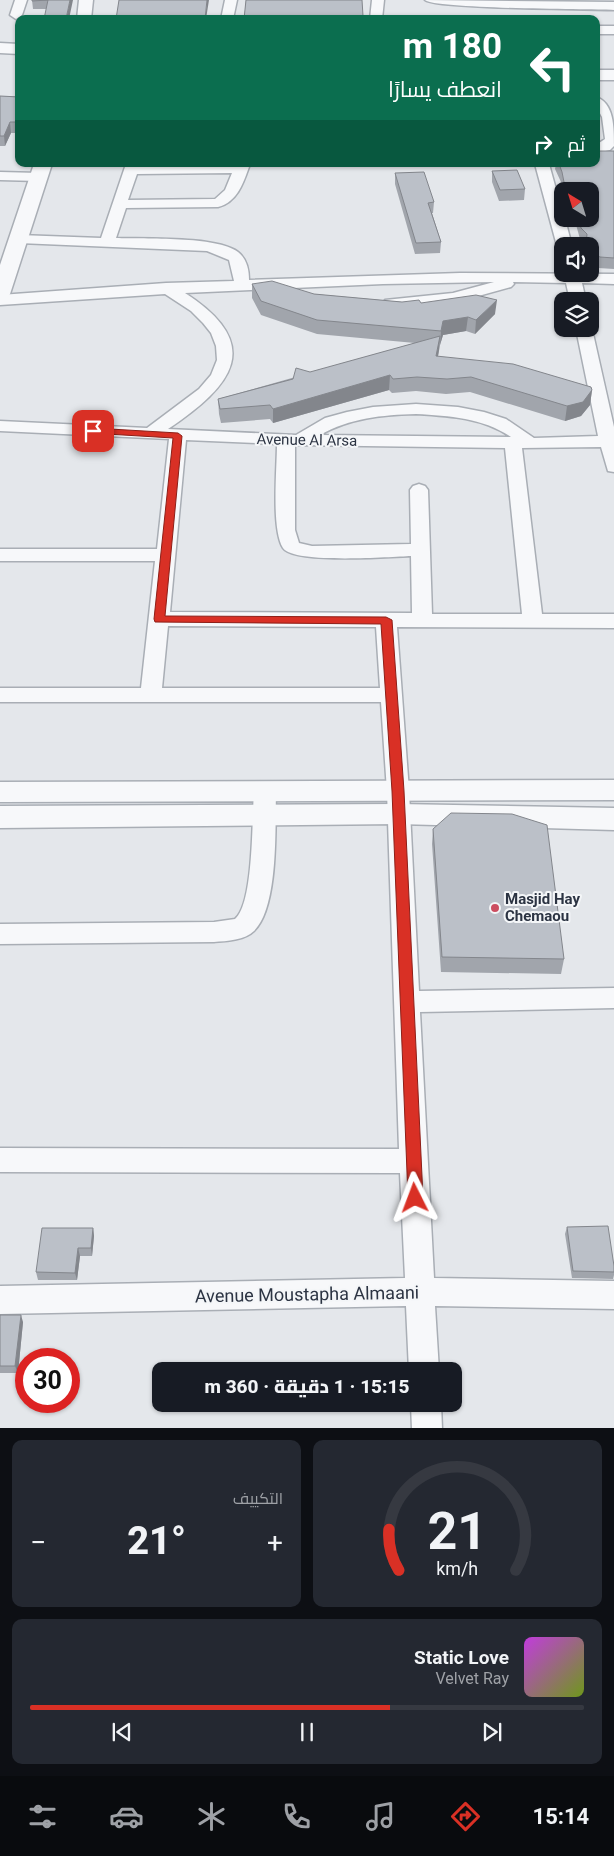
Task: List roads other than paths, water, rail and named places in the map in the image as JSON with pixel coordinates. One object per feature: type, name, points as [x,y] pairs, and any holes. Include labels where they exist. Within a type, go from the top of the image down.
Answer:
[{"type":"street","points":[[16,14],[21,0]]},
{"type":"street","points":[[84,15],[86,0]]},
{"type":"street","points":[[228,15],[231,0]]},
{"type":"street","points":[[376,15],[378,0]]},
{"type":"street","points":[[430,3],[459,0],[464,3],[478,4],[558,3],[578,6],[614,6]]},
{"type":"street","points":[[478,4],[479,15]]},
{"type":"street","points":[[531,4],[532,15]]},
{"type":"street","points":[[578,6],[581,15]]},
{"type":"street","points":[[600,30],[614,30]]},
{"type":"street","points":[[0,48],[15,49]]},
{"type":"street","points":[[0,58],[15,58]]},
{"type":"street","points":[[600,75],[614,75]]},
{"type":"street","points":[[600,103],[605,106],[612,140],[605,147],[600,148]]},
{"type":"street","points":[[107,242],[132,167],[242,167],[229,197],[218,203],[120,204]]},
{"type":"street","points":[[543,167],[562,237]]},
{"type":"street","points":[[0,176],[41,170],[0,294]]},
{"type":"street","points":[[19,239],[192,244],[223,250],[238,260],[242,266],[242,285]]},
{"type":"street","points":[[374,302],[413,302],[453,298],[484,292],[526,276]]},
{"type":"street","points":[[0,300],[166,288],[292,282],[554,276]]},
{"type":"street","points":[[599,278],[614,279]]},
{"type":"street","points":[[292,282],[328,297]]},
{"type":"street","points":[[149,434],[204,393],[218,376],[225,358],[224,341],[212,321],[200,310],[166,288]]},
{"type":"street","points":[[586,337],[611,441],[614,467]]},
{"type":"street","points":[[421,550],[312,552],[298,550],[291,546],[286,530],[292,440],[346,417],[380,411],[450,411],[480,416],[506,426],[521,443],[533,621]]},
{"type":"street","name":"Avenue Al Arsa","points":[[0,426],[292,440],[521,443],[611,441]]},
{"type":"street","points":[[151,695],[178,436]]},
{"type":"street","points":[[419,490],[422,620]]},
{"type":"street","points":[[0,554],[165,555]]},
{"type":"street","points":[[159,619],[614,621]]},
{"type":"street","points":[[386,620],[398,803],[424,1362]]},
{"type":"street","points":[[0,695],[390,695]]},
{"type":"street","points":[[0,817],[264,804],[398,803],[614,790]]},
{"type":"street","points":[[0,792],[264,804]]},
{"type":"street","points":[[398,803],[614,819]]},
{"type":"street","points":[[0,934],[214,932],[238,929],[247,923],[259,896],[264,804]]},
{"type":"street","points":[[407,1002],[614,998]]},
{"type":"street","points":[[0,1160],[413,1161]]},
{"type":"street","name":"Avenue Moustapha Almaani","points":[[0,1300],[421,1292],[614,1295]]},
{"type":"street","points":[[426,1412],[427,1428]]},
{"type":"place","name":"Masjid Hay Chemaou","points":[[495,908]]}]
